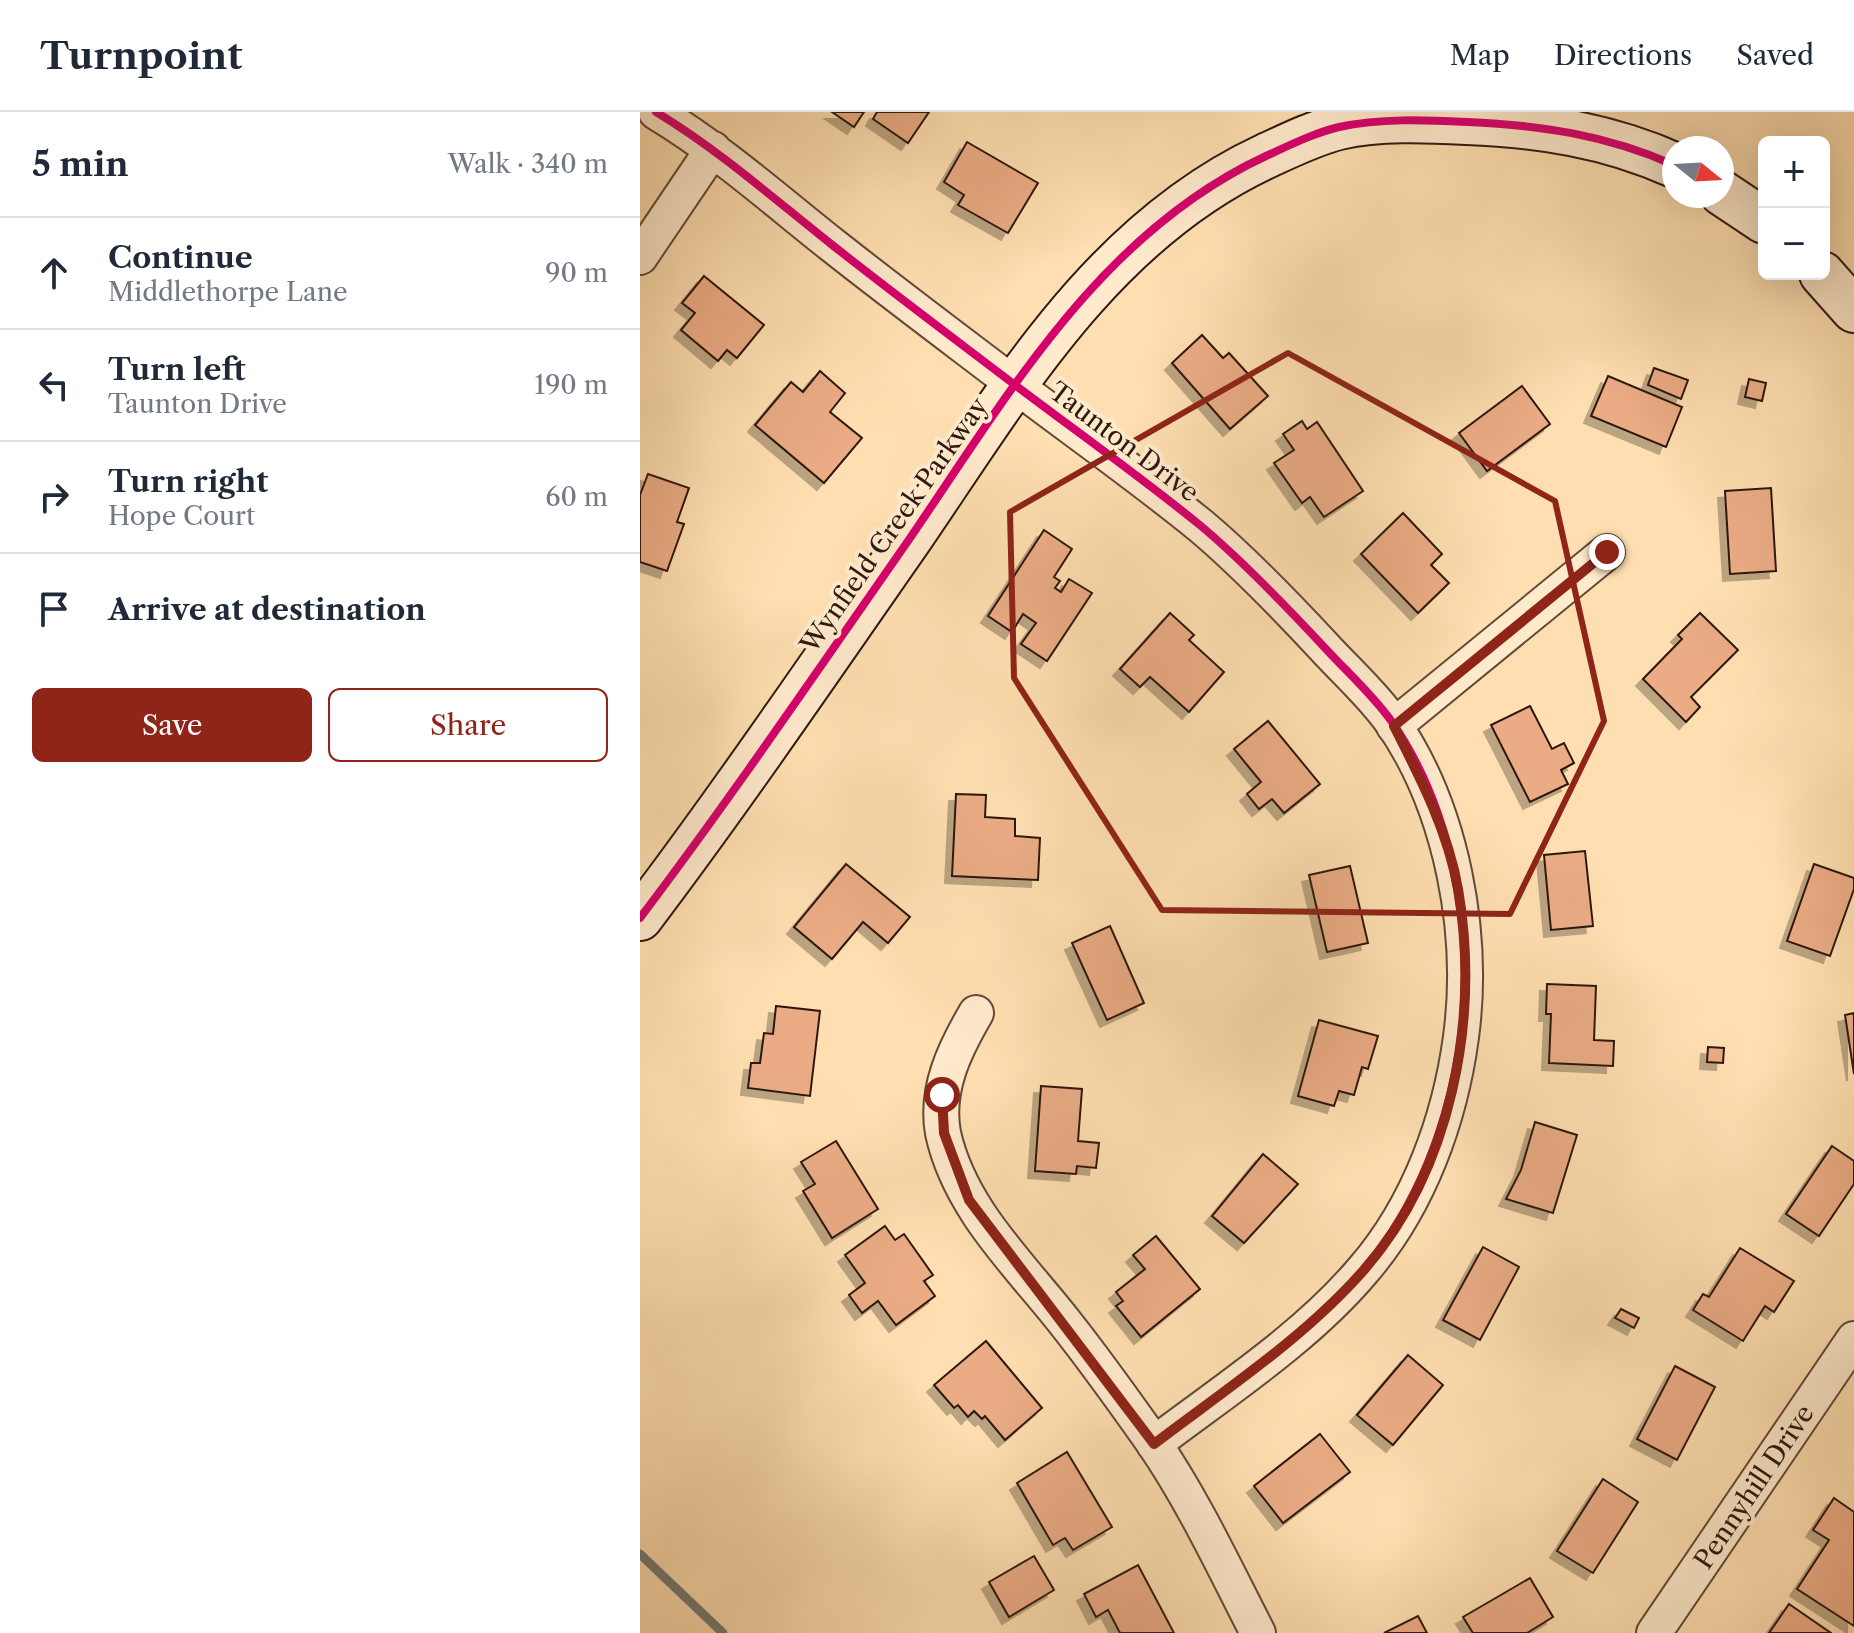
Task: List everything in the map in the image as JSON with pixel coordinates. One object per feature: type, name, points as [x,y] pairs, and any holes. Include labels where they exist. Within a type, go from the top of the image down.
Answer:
[{"type":"street","name":"Taunton Drive","points":[[656,112],[713,149],[1203,528],[1304,626],[1394,726],[1427,792],[1458,887],[1466,954],[1465,1006],[1457,1068],[1436,1142],[1420,1182],[1365,1269],[1326,1309],[1154,1444]]},
{"type":"street","name":"Wynfield Creek Parkway","points":[[640,918],[786,716],[1015,385],[1091,287],[1165,217],[1319,122],[1525,124],[1606,140],[1662,161]]},
{"type":"street","points":[[640,257],[713,149]]},
{"type":"street","points":[[1734,201],[1758,217]]},
{"type":"street","points":[[1827,280],[1854,310]]},
{"type":"street","points":[[1394,726],[1607,552]]},
{"type":"street","points":[[976,1013],[961,1038],[942,1095],[944,1133],[960,1181],[996,1237],[1064,1322],[1154,1444],[1258,1633]]},
{"type":"street","name":"Pennyhill Drive","points":[[1654,1633],[1854,1339]]},
{"type":"highlighted area","points":[[1288,353],[1555,501],[1604,721],[1510,914],[1162,910],[1014,678],[1010,512]]},
{"type":"building","points":[[832,112],[864,112],[854,127]]},
{"type":"building","points":[[877,112],[929,112],[908,143],[873,119]]},
{"type":"building","points":[[967,142],[1038,183],[1008,233],[958,205],[964,195],[944,182]]},
{"type":"building","points":[[704,276],[764,325],[737,358],[727,350],[718,361],[681,330],[695,313],[682,303]]},
{"type":"building","points":[[1202,335],[1223,358],[1229,353],[1268,396],[1230,429],[1172,363]]},
{"type":"building","points":[[1654,368],[1688,380],[1681,399],[1648,385]]},
{"type":"building","points":[[820,371],[845,393],[830,412],[862,438],[824,483],[755,425],[791,382],[803,392]]},
{"type":"building","points":[[1608,376],[1682,407],[1666,447],[1591,416]]},
{"type":"building","points":[[1749,379],[1766,383],[1762,401],[1745,397]]},
{"type":"building","points":[[1522,386],[1550,424],[1487,471],[1459,433]]},
{"type":"building","points":[[1302,421],[1307,429],[1317,422],[1363,491],[1324,517],[1310,497],[1302,503],[1274,463],[1294,450],[1283,434]]},
{"type":"building","points":[[648,474],[689,488],[677,522],[684,524],[667,571],[640,562],[640,495]]},
{"type":"building","points":[[1771,488],[1776,571],[1730,574],[1725,491]]},
{"type":"building","points":[[1403,513],[1442,554],[1431,565],[1449,583],[1418,613],[1361,554]]},
{"type":"building","points":[[1044,530],[1072,549],[1054,577],[1060,581],[1055,588],[1061,592],[1069,579],[1092,593],[1047,661],[1021,644],[1036,623],[1023,614],[1012,632],[988,616]]},
{"type":"building","points":[[1170,613],[1194,635],[1189,640],[1224,672],[1189,712],[1150,677],[1140,687],[1120,669]]},
{"type":"building","points":[[1700,613],[1738,650],[1691,697],[1700,707],[1686,722],[1643,679],[1682,639],[1678,635]]},
{"type":"building","points":[[1530,706],[1552,749],[1564,743],[1574,763],[1561,770],[1568,784],[1530,802],[1491,725]]},
{"type":"building","points":[[1268,721],[1320,784],[1284,813],[1272,799],[1259,809],[1247,794],[1261,782],[1234,749]]},
{"type":"building","points":[[956,794],[986,795],[985,817],[1015,819],[1015,836],[1040,838],[1038,880],[952,876]]},
{"type":"building","points":[[1585,851],[1593,926],[1551,930],[1544,855]]},
{"type":"building","points":[[846,864],[910,917],[888,943],[863,922],[832,959],[794,927]]},
{"type":"building","points":[[1814,864],[1854,878],[1854,889],[1830,956],[1787,941]]},
{"type":"building","points":[[1350,866],[1368,943],[1327,952],[1309,875]]},
{"type":"building","points":[[1110,926],[1144,1003],[1107,1020],[1072,943]]},
{"type":"building","points":[[1547,984],[1596,986],[1594,1040],[1614,1041],[1613,1066],[1549,1063],[1551,1014],[1546,1014]]},
{"type":"building","points":[[776,1006],[820,1011],[810,1096],[748,1088],[751,1063],[760,1063],[764,1033],[773,1034]]},
{"type":"building","points":[[1854,1013],[1854,1074],[1845,1015]]},
{"type":"building","points":[[1319,1020],[1378,1036],[1368,1069],[1362,1067],[1354,1095],[1339,1091],[1334,1106],[1298,1096]]},
{"type":"building","points":[[1708,1047],[1724,1048],[1723,1063],[1707,1062]]},
{"type":"building","points":[[1041,1086],[1082,1089],[1078,1141],[1099,1143],[1096,1168],[1077,1166],[1076,1174],[1035,1171]]},
{"type":"building","points":[[1535,1122],[1577,1135],[1553,1213],[1506,1199],[1521,1170]]},
{"type":"building","points":[[836,1141],[878,1209],[832,1238],[803,1191],[815,1184],[801,1162]]},
{"type":"building","points":[[1832,1146],[1854,1161],[1854,1184],[1819,1236],[1786,1214]]},
{"type":"building","points":[[1263,1154],[1298,1184],[1244,1243],[1212,1216]]},
{"type":"building","points":[[885,1226],[895,1240],[904,1234],[933,1275],[924,1281],[935,1296],[896,1325],[878,1301],[862,1313],[849,1295],[865,1283],[845,1255]]},
{"type":"building","points":[[1156,1236],[1200,1289],[1141,1337],[1116,1306],[1123,1301],[1116,1292],[1145,1269],[1133,1255]]},
{"type":"building","points":[[1483,1247],[1519,1267],[1480,1340],[1443,1320]]},
{"type":"building","points":[[1740,1248],[1794,1281],[1774,1312],[1765,1306],[1743,1341],[1693,1310],[1703,1294],[1709,1297]]},
{"type":"building","points":[[1621,1309],[1639,1318],[1634,1328],[1615,1318]]},
{"type":"building","points":[[986,1341],[1042,1408],[1005,1440],[985,1416],[982,1419],[974,1411],[968,1417],[958,1405],[954,1408],[934,1385]]},
{"type":"building","points":[[1408,1355],[1443,1385],[1393,1445],[1357,1415]]},
{"type":"building","points":[[1675,1366],[1715,1387],[1677,1460],[1637,1439]]},
{"type":"building","points":[[1320,1434],[1350,1472],[1283,1523],[1254,1486]]},
{"type":"building","points":[[1067,1452],[1112,1527],[1073,1550],[1065,1538],[1053,1545],[1017,1483]]},
{"type":"building","points":[[1603,1479],[1638,1502],[1593,1573],[1557,1551]]},
{"type":"building","points":[[1834,1498],[1854,1512],[1854,1626],[1797,1589],[1829,1540],[1813,1530]]},
{"type":"building","points":[[1034,1556],[1054,1590],[1009,1617],[989,1582]]},
{"type":"building","points":[[1138,1565],[1174,1633],[1120,1633],[1108,1610],[1096,1617],[1084,1594]]},
{"type":"building","points":[[1530,1578],[1553,1617],[1527,1633],[1473,1633],[1463,1617]]},
{"type":"building","points":[[1789,1604],[1831,1633],[1769,1633]]},
{"type":"building","points":[[1418,1616],[1427,1633],[1384,1633]]},
{"type":"waterway","points":[[640,1554],[723,1633]]},
{"type":"cycle path","points":[[656,112],[724,158],[1217,540],[1377,702],[1413,756],[1430,793],[1454,873],[1465,956],[1465,997],[1456,1068],[1429,1160],[1384,1244],[1341,1294],[1264,1362],[1154,1444]]},
{"type":"cycle path","points":[[640,918],[776,731],[1021,375],[1106,273],[1154,228],[1207,189],[1266,156],[1311,136],[1355,124],[1419,120],[1547,129],[1624,146],[1662,160]]},
{"type":"route","points":[[942,1095],[944,1133],[969,1200],[1154,1444],[1326,1309],[1365,1269],[1420,1182],[1436,1142],[1457,1068],[1465,1006],[1466,954],[1458,887],[1427,792],[1394,726],[1607,552]]}]
